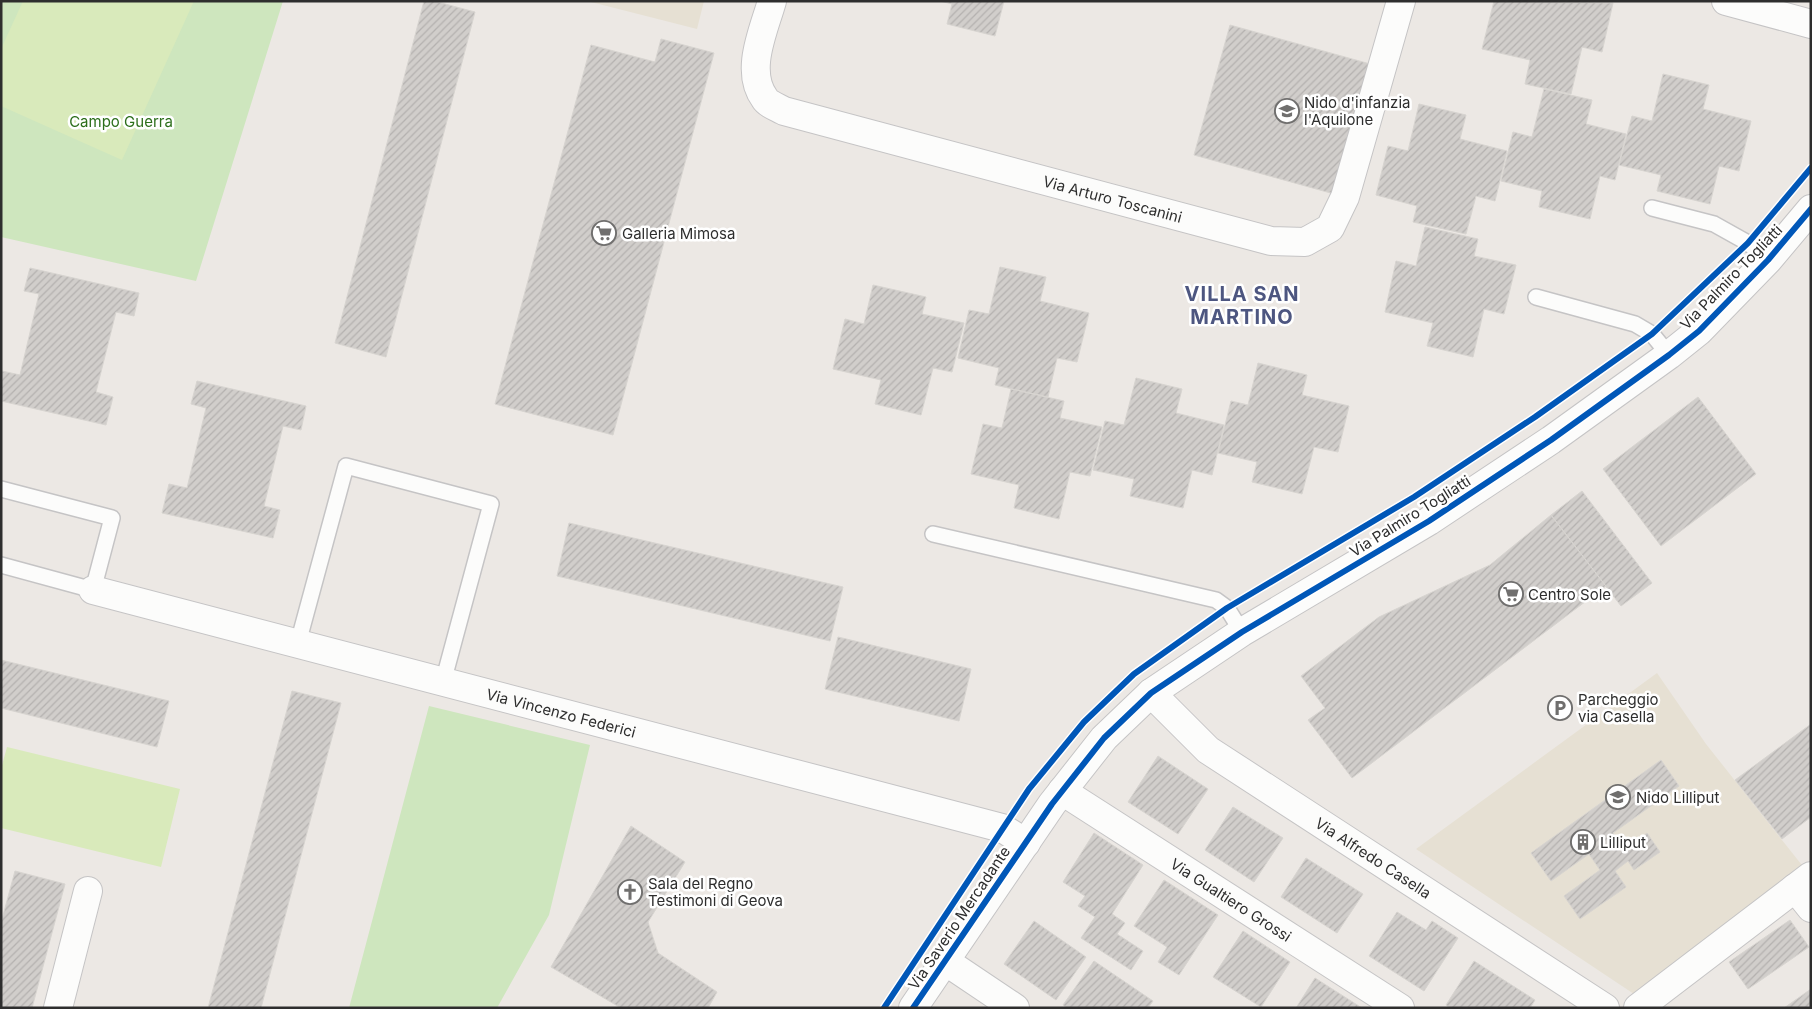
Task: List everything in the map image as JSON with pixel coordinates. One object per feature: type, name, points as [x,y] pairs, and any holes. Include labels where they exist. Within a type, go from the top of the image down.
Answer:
[{"type":"street","name":"Via Arturo Toscanini","points":[[772,1],[758,53],[755,76],[765,100],[784,111],[1271,241],[1305,242],[1330,228],[1345,197],[1401,1]]},
{"type":"street","points":[[1726,1],[1811,24]]},
{"type":"street","name":"Via Palmiro Togliatti","points":[[1026,843],[1062,791],[1104,738],[1151,694],[1242,632],[1429,521],[1551,440],[1669,355],[1699,331],[1768,260],[1811,209]]},
{"type":"street","name":"Via Vincenzo Federici","points":[[93,590],[1002,828],[1026,843]]},
{"type":"street","name":"Via Alfredo Casella","points":[[1151,694],[1208,750],[1605,1008]]},
{"type":"street","name":"Via Gualtiero Grossi","points":[[1062,791],[1400,1008]]},
{"type":"street","name":"Via Saverio Mercadante","points":[[913,1008],[1026,843]]},
{"type":"street","points":[[1638,1008],[1806,891]]},
{"type":"street","points":[[58,1008],[88,892]]},
{"type":"street","points":[[945,961],[1014,1008]]},
{"type":"lane","points":[[1652,208],[1714,224],[1748,244],[1768,260]]},
{"type":"lane","points":[[1536,297],[1635,324],[1652,334],[1669,355]]},
{"type":"lane","points":[[298,644],[346,466],[418,484],[491,504],[443,682]]},
{"type":"lane","points":[[1,489],[112,518],[93,590],[1,565]]},
{"type":"lane","points":[[933,534],[1216,600],[1227,608],[1242,632]]},
{"type":"shaded area","points":[[587,1],[704,1],[697,29]]},
{"type":"shaded area","name":"Nido Lilliput","points":[[1657,673],[1706,744],[1805,869],[1634,994],[1416,849]]},
{"type":"green space","name":"Campo Guerra","points":[[1,1],[283,1],[196,281],[1,237]]},
{"type":"green space","points":[[23,1],[194,1],[122,160],[1,106],[1,49]]},
{"type":"green space","points":[[429,706],[590,745],[549,915],[497,1008],[349,1008]]},
{"type":"green space","points":[[7,747],[180,789],[161,867],[1,828],[1,769]]},
{"type":"building","points":[[424,1],[434,1],[475,12],[386,357],[335,343]]},
{"type":"building","points":[[940,1],[1004,1],[995,36],[947,24],[952,4]]},
{"type":"building","points":[[1494,1],[1613,3],[1602,52],[1582,47],[1571,94],[1525,84],[1530,60],[1482,49]]},
{"type":"building","name":"Nido d'infanzia l'Aquilone","points":[[1230,25],[1381,67],[1345,197],[1194,155]]},
{"type":"building","name":"Galleria Mimosa","points":[[661,39],[714,53],[613,435],[495,404],[591,45],[655,62]]},
{"type":"building","points":[[1663,74],[1709,85],[1703,109],[1751,121],[1739,171],[1719,166],[1710,204],[1657,191],[1661,175],[1619,165],[1632,116],[1652,121]]},
{"type":"building","points":[[1544,89],[1592,100],[1586,124],[1626,134],[1615,180],[1600,176],[1590,219],[1539,207],[1542,191],[1501,181],[1513,132],[1532,137]]},
{"type":"building","points":[[1419,104],[1466,115],[1460,139],[1507,151],[1495,201],[1476,196],[1466,234],[1413,222],[1417,206],[1376,195],[1388,146],[1408,151]]},
{"type":"building","points":[[1425,227],[1478,239],[1474,256],[1516,265],[1504,314],[1484,309],[1473,357],[1427,346],[1433,323],[1385,312],[1396,261],[1416,266]]},
{"type":"building","points":[[1000,267],[1046,277],[1040,301],[1089,313],[1077,362],[1057,358],[1048,397],[995,385],[999,368],[958,358],[969,310],[989,314]]},
{"type":"building","points":[[30,268],[139,293],[134,316],[116,312],[96,392],[113,397],[106,425],[1,401],[2,371],[20,375],[39,294],[24,291]]},
{"type":"building","points":[[873,285],[926,297],[922,314],[964,323],[952,372],[933,368],[921,415],[875,404],[881,380],[833,369],[845,319],[864,324]]},
{"type":"building","points":[[1258,363],[1307,375],[1302,395],[1349,406],[1338,452],[1314,447],[1302,494],[1252,482],[1257,462],[1218,453],[1231,401],[1248,405]]},
{"type":"building","points":[[1136,378],[1182,389],[1176,413],[1224,425],[1212,475],[1192,470],[1183,508],[1130,496],[1134,479],[1093,470],[1105,421],[1124,425]]},
{"type":"building","points":[[197,381],[306,406],[301,430],[283,426],[264,506],[280,510],[273,538],[162,513],[169,484],[187,488],[206,408],[191,404]]},
{"type":"building","points":[[1011,389],[1064,401],[1060,418],[1102,427],[1090,476],[1070,472],[1059,519],[1014,508],[1019,485],[971,474],[983,424],[1002,428]]},
{"type":"building","points":[[1698,397],[1756,474],[1661,546],[1603,469]]},
{"type":"building","points":[[1582,491],[1652,583],[1621,606],[1551,515]]},
{"type":"building","points":[[1551,515],[1606,586],[1352,778],[1308,720],[1325,708],[1301,676],[1379,617],[1490,565]]},
{"type":"building","points":[[569,523],[843,587],[830,641],[557,576]]},
{"type":"building","points":[[838,637],[971,669],[959,721],[825,689]]},
{"type":"building","points":[[1,660],[169,701],[157,747],[1,708]]},
{"type":"building","points":[[292,691],[341,703],[261,1008],[208,1008]]},
{"type":"building","points":[[1811,724],[1811,817],[1782,839],[1735,780]]},
{"type":"building","points":[[1158,756],[1208,789],[1178,834],[1128,802]]},
{"type":"building","name":"Lilliput","points":[[1661,760],[1679,786],[1613,833],[1625,850],[1647,833],[1660,852],[1634,870],[1628,861],[1615,871],[1626,887],[1580,919],[1564,896],[1600,870],[1589,854],[1551,881],[1531,853]]},
{"type":"building","points":[[1233,807],[1283,838],[1254,882],[1205,850]]},
{"type":"building","name":"Sala del Regno Testimoni di Geova","points":[[631,826],[685,862],[648,922],[658,953],[717,992],[708,1008],[621,1008],[551,967]]},
{"type":"building","points":[[1094,833],[1143,865],[1112,914],[1125,923],[1117,934],[1143,951],[1131,970],[1081,938],[1095,917],[1078,906],[1085,896],[1063,882]]},
{"type":"building","points":[[1306,858],[1363,894],[1337,933],[1281,897]]},
{"type":"building","points":[[15,871],[65,884],[32,1008],[1,1008],[1,923]]},
{"type":"building","points":[[1164,880],[1218,915],[1179,975],[1158,962],[1167,947],[1134,926]]},
{"type":"building","points":[[1397,912],[1426,930],[1432,921],[1458,938],[1424,991],[1369,956]]},
{"type":"building","points":[[1790,920],[1809,947],[1748,989],[1729,962]]},
{"type":"building","points":[[1034,921],[1086,957],[1056,1000],[1004,964]]},
{"type":"building","points":[[1243,931],[1290,962],[1261,1007],[1213,977]]},
{"type":"building","points":[[1094,961],[1153,1001],[1148,1008],[1067,1008],[1063,1005]]},
{"type":"building","points":[[1474,961],[1535,1000],[1530,1008],[1450,1008],[1446,1005]]},
{"type":"building","points":[[1315,978],[1362,1008],[1296,1008]]},
{"type":"building","points":[[1811,989],[1811,1008],[1784,1008]]},
{"type":"cycle path","points":[[884,1008],[1029,789],[1084,722],[1134,674],[1227,608],[1414,497],[1535,417],[1652,334],[1748,243],[1811,168]]},
{"type":"cycle path","points":[[913,1008],[1052,804],[1104,738],[1151,693],[1242,632],[1429,521],[1551,440],[1669,355],[1699,331],[1768,260],[1811,209]]},
{"type":"place","name":"Nido d'infanzia l'Aquilone","points":[[1287,111]]},
{"type":"place","name":"Galleria Mimosa","points":[[604,233]]},
{"type":"place","name":"Centro Sole","points":[[1511,594]]},
{"type":"place","name":"Parcheggio via Casella","points":[[1560,708]]},
{"type":"place","name":"Nido Lilliput","points":[[1618,797]]},
{"type":"place","name":"Lilliput","points":[[1583,842]]},
{"type":"place","name":"Sala del Regno Testimoni di Geova","points":[[630,892]]},
{"type":"district","name":"VILLA SAN MARTINO","points":[[1242,306]]}]
